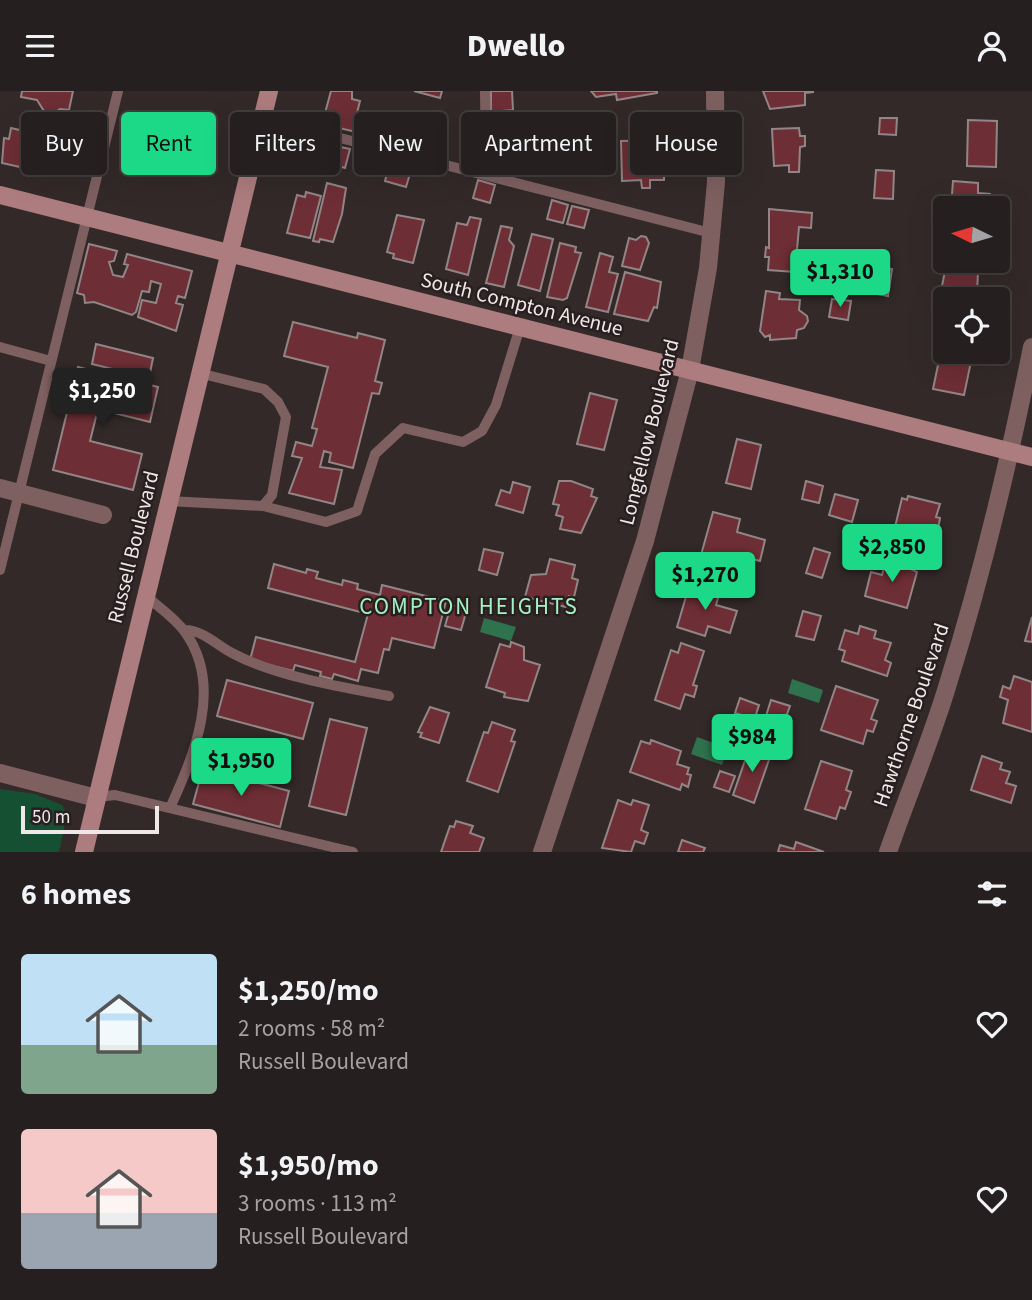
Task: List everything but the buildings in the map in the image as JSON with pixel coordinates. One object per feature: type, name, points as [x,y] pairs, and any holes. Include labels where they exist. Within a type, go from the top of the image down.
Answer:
[{"type":"main road","name":"Russell Boulevard","points":[[264,112],[269,91]]},
{"type":"main road","name":"Russell Boulevard","points":[[84,852],[248,175]]},
{"type":"main road","name":"South Compton Avenue","points":[[0,195],[1032,457]]},
{"type":"street","name":"Longfellow Boulevard","points":[[542,852],[645,541],[690,370],[716,182],[715,91]]},
{"type":"street","name":"Hawthorne Boulevard","points":[[888,852],[947,689],[1012,452],[1032,347]]},
{"type":"street","points":[[0,488],[103,515]]},
{"type":"street","points":[[0,773],[96,797]]},
{"type":"lane","points":[[0,570],[118,91]]},
{"type":"lane","points":[[485,91],[485,112]]},
{"type":"lane","points":[[340,138],[461,169]]},
{"type":"lane","points":[[486,175],[711,233]]},
{"type":"lane","points":[[168,501],[263,506],[326,522],[357,511],[375,454],[403,428],[463,442],[482,431],[495,405],[520,327]]},
{"type":"lane","points":[[0,347],[51,361]]},
{"type":"lane","points":[[199,373],[264,389],[278,402],[286,417],[272,495],[263,506]]},
{"type":"lane","points":[[145,595],[184,630],[203,678],[204,705],[189,765],[170,808]]},
{"type":"lane","points":[[184,630],[193,630],[233,654],[255,663],[389,696]]},
{"type":"lane","points":[[96,797],[115,795],[353,852]]},
{"type":"shaded area","points":[[484,618],[516,627],[511,641],[480,632]]},
{"type":"shaded area","points":[[792,679],[823,690],[819,703],[788,693]]},
{"type":"shaded area","points":[[697,737],[728,748],[722,765],[691,754]]},
{"type":"shaded area","points":[[0,789],[35,794],[62,805],[67,815],[59,852],[0,852]]},
{"type":"district","name":"COMPTON HEIGHTS","points":[[469,606]]}]
